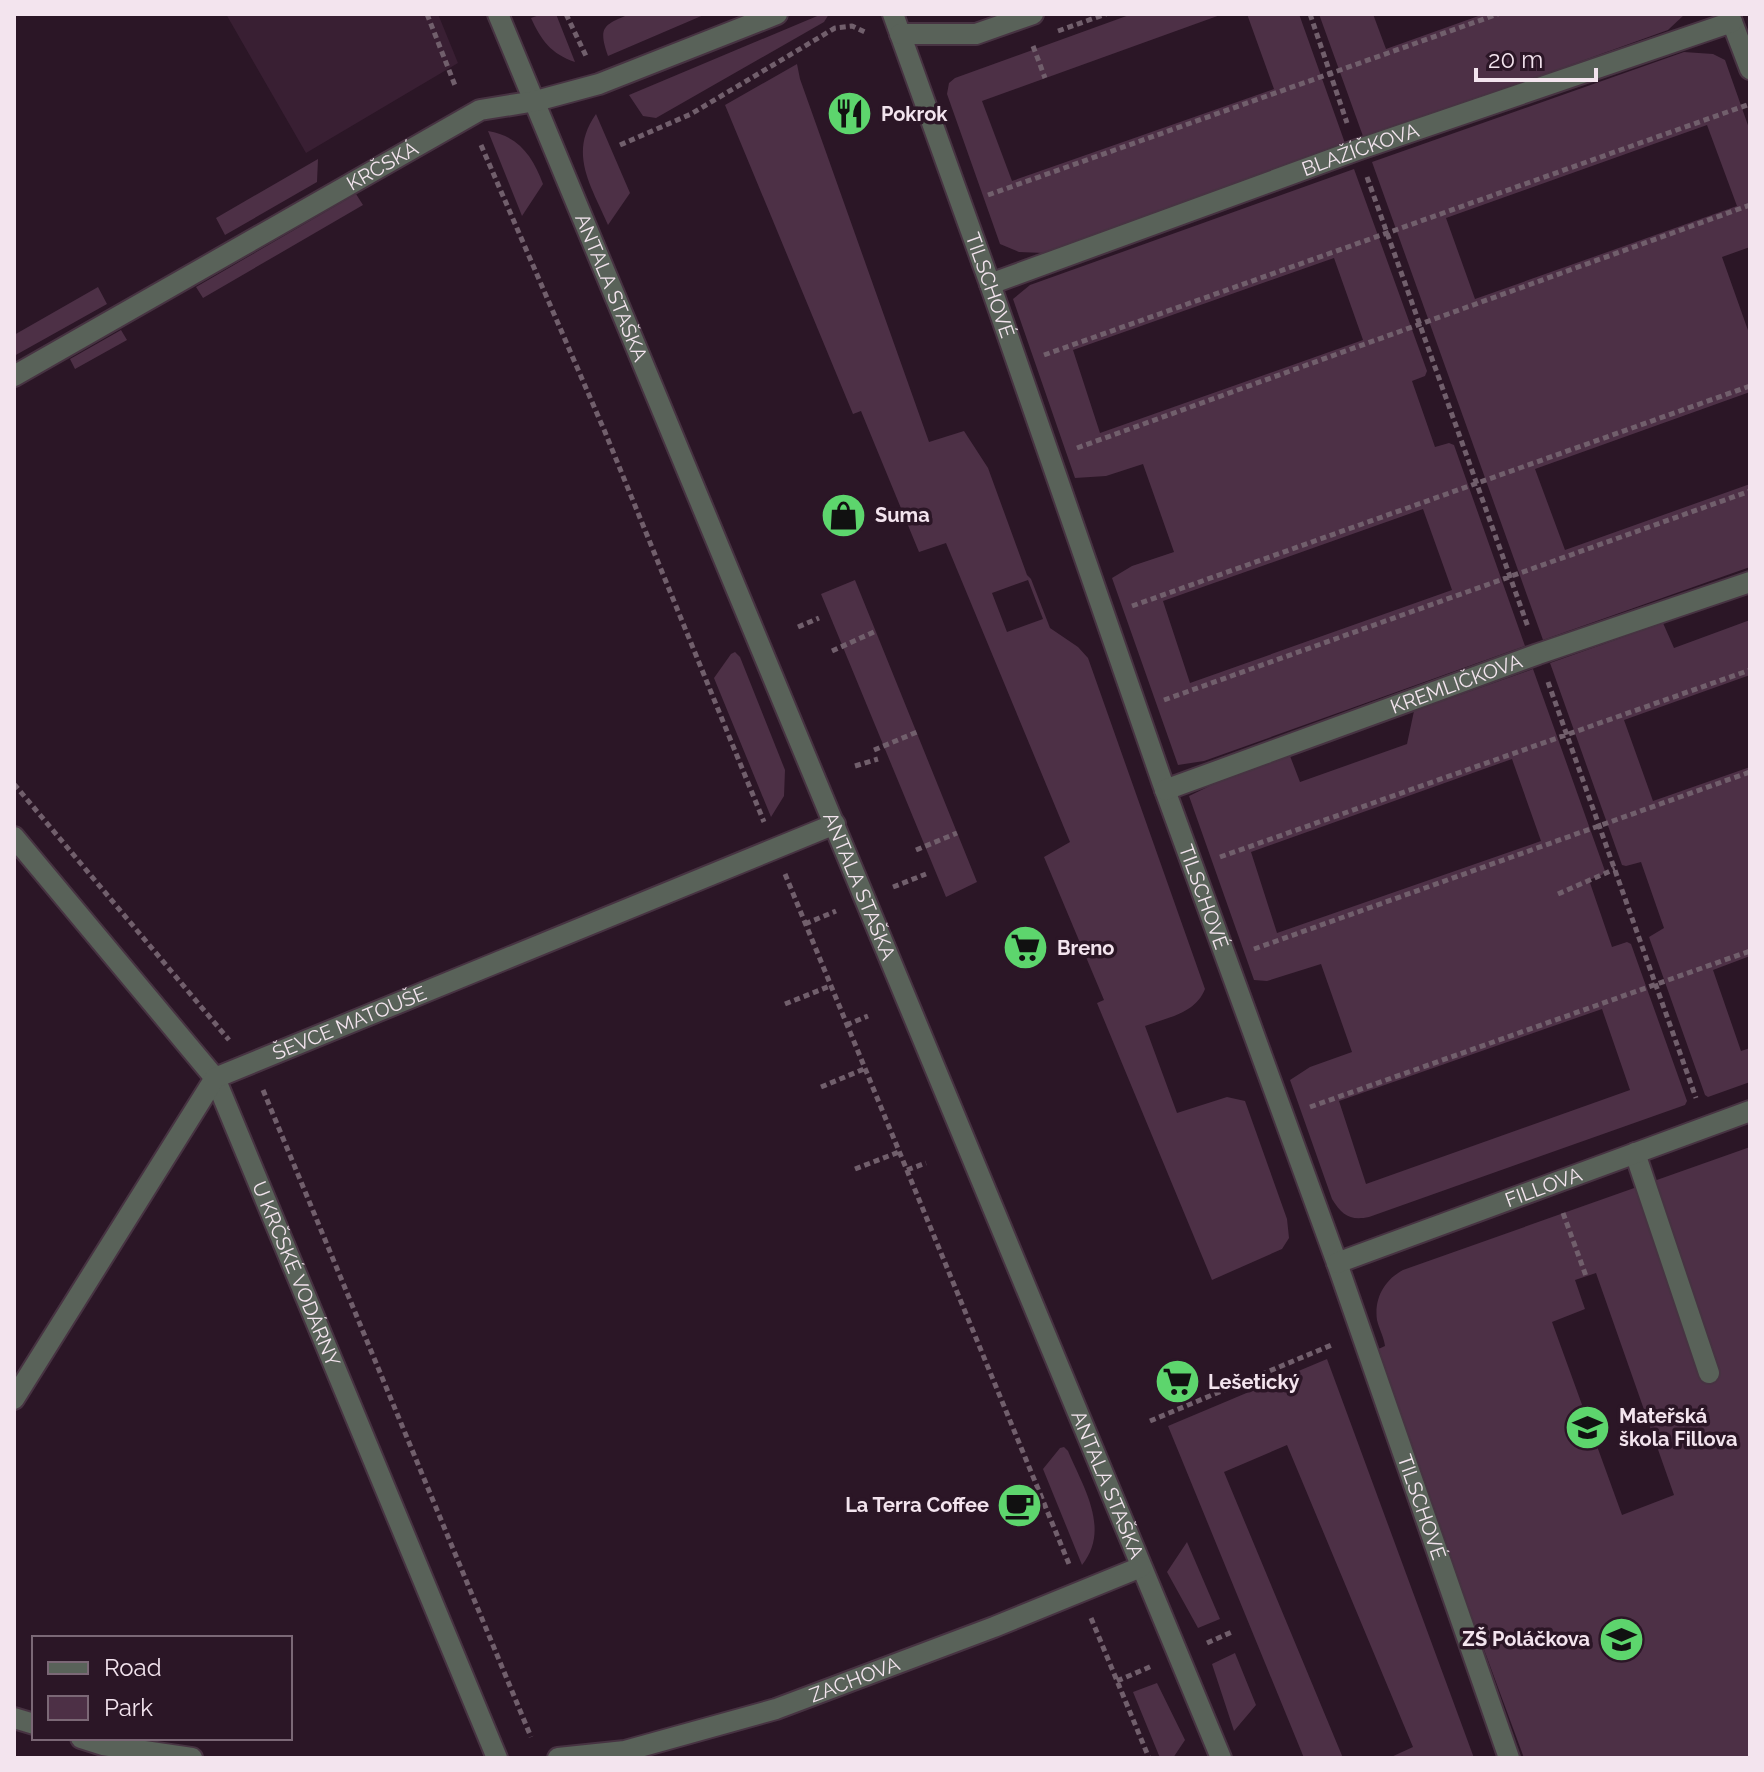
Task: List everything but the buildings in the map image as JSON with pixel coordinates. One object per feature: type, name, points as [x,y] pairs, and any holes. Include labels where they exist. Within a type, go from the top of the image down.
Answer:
[{"type":"street","name":"ANTALA STAŠKA","points":[[498,14],[1221,1758]]},
{"type":"street","name":"KRČSKÁ","points":[[14,376],[480,110],[536,101],[599,84],[777,14]]},
{"type":"street","points":[[893,14],[900,34],[976,34],[1033,14]]},
{"type":"street","points":[[1731,18],[1750,69]]},
{"type":"street","name":"BLAŽÍČKOVA","points":[[990,284],[1731,18]]},
{"type":"street","name":"TILSCHOVÉ","points":[[900,34],[1165,790],[1337,1263],[1509,1758]]},
{"type":"street","name":"KREMLIČKOVA","points":[[1165,790],[1538,654],[1750,582]]},
{"type":"street","name":"ŠEVCE MATOUŠE","points":[[215,1078],[835,824]]},
{"type":"street","name":"U KRČSKÉ VODÁRNY","points":[[14,837],[215,1078],[497,1758]]},
{"type":"street","points":[[14,1399],[215,1078]]},
{"type":"street","name":"FILLOVA","points":[[1337,1263],[1750,1111]]},
{"type":"street","points":[[1635,1153],[1709,1373]]},
{"type":"street","name":"ZACHOVA","points":[[558,1758],[625,1751],[776,1709],[994,1627],[1141,1567]]},
{"type":"street","points":[[87,1740],[192,1758]]},
{"type":"path","points":[[427,14],[459,97]]},
{"type":"path","points":[[566,14],[590,63]]},
{"type":"path","points":[[1046,35],[1106,14]]},
{"type":"path","points":[[1310,14],[1700,1108]]},
{"type":"path","points":[[976,200],[1498,14]]},
{"type":"path","points":[[620,145],[691,114],[835,28],[852,26],[871,36]]},
{"type":"path","points":[[1031,41],[1045,78]]},
{"type":"path","points":[[1043,355],[1747,105]]},
{"type":"path","points":[[475,131],[605,432],[764,823]]},
{"type":"path","points":[[1076,448],[1750,205]]},
{"type":"path","points":[[1130,607],[1750,386]]},
{"type":"path","points":[[1162,700],[1750,491]]},
{"type":"path","points":[[798,627],[819,618]]},
{"type":"path","points":[[832,651],[876,631]]},
{"type":"path","points":[[1218,858],[1750,670]]},
{"type":"path","points":[[874,750],[917,732]]},
{"type":"path","points":[[855,766],[878,759]]},
{"type":"path","points":[[1253,949],[1750,772]]},
{"type":"path","points":[[14,784],[231,1042]]},
{"type":"path","points":[[916,850],[957,833]]},
{"type":"path","points":[[782,868],[1072,1572]]},
{"type":"path","points":[[1558,894],[1615,869]]},
{"type":"path","points":[[892,888],[926,874]]},
{"type":"path","points":[[805,924],[836,911]]},
{"type":"path","points":[[1296,1112],[1750,951]]},
{"type":"path","points":[[785,1004],[830,986]]},
{"type":"path","points":[[846,1025],[868,1016]]},
{"type":"path","points":[[821,1087],[864,1069]]},
{"type":"path","points":[[262,1086],[531,1737]]},
{"type":"path","points":[[855,1169],[899,1152]]},
{"type":"path","points":[[907,1170],[926,1163]]},
{"type":"path","points":[[1553,1184],[1586,1276]]},
{"type":"path","points":[[1150,1421],[1338,1342]]},
{"type":"path","points":[[1089,1615],[1149,1758]]},
{"type":"path","points":[[1207,1643],[1234,1631]]},
{"type":"path","points":[[1117,1681],[1152,1666]]},
{"type":"shaded area","points":[[226,14],[438,14],[458,63],[306,153]]},
{"type":"green space","points":[[556,14],[575,62],[559,55],[543,39],[531,18]]},
{"type":"green space","points":[[630,14],[706,14],[608,56],[603,39],[605,28]]},
{"type":"green space","points":[[822,14],[829,14],[824,22],[656,118],[643,116],[629,95]]},
{"type":"green space","points":[[1132,14],[1223,14],[982,101],[1012,181],[1274,89],[1247,14],[1299,14],[1346,146],[1044,253],[1019,252],[1000,244],[947,94],[949,83],[955,78]]},
{"type":"green space","points":[[1319,14],[1373,14],[1386,49],[1484,14],[1685,14],[1668,30],[1364,139]]},
{"type":"green space","points":[[1684,52],[1713,54],[1725,60],[1750,131],[1750,247],[1722,257],[1750,336],[1750,392],[1535,469],[1565,550],[1750,484],[1750,567],[1543,640],[1372,162]],"holes":[[[1707,125],[1737,206],[1475,299],[1446,218]]]},
{"type":"green space","points":[[797,64],[929,442],[964,431],[988,468],[1050,628],[1078,647],[1088,658],[1205,989],[1188,1009],[1145,1026],[1177,1113],[1227,1097],[1245,1101],[1287,1219],[1289,1238],[1282,1249],[1212,1280],[1097,1003],[1104,1000],[1044,857],[1070,842],[946,543],[919,552],[861,411],[853,414],[725,105]],"holes":[[[1028,580],[1043,619],[1007,632],[992,593]]]},
{"type":"green space","points":[[596,114],[630,193],[608,225],[589,183],[583,156],[588,129]]},
{"type":"green space","points":[[488,131],[508,138],[523,149],[535,165],[543,184],[522,216]]},
{"type":"green space","points":[[318,159],[317,182],[225,235],[216,218]]},
{"type":"green space","points":[[1354,169],[1427,371],[1425,376],[1412,381],[1435,447],[1449,443],[1454,445],[1525,646],[1204,761],[1178,765],[1112,578],[1132,566],[1174,552],[1143,464],[1106,476],[1075,478],[1013,299],[1030,285]],"holes":[[[1334,258],[1363,340],[1100,433],[1073,350]],[[1423,509],[1452,590],[1190,683],[1163,601]]]},
{"type":"green space","points":[[356,194],[363,205],[203,298],[196,287]]},
{"type":"green space","points":[[98,287],[107,304],[14,356],[14,335]]},
{"type":"green space","points":[[121,330],[127,340],[75,369],[70,359]]},
{"type":"green space","points":[[855,580],[977,882],[946,897],[821,594]]},
{"type":"green space","points":[[1750,620],[1750,675],[1624,720],[1653,801],[1750,767],[1750,956],[1713,970],[1741,1051],[1750,1048],[1750,1082],[1708,1097],[1649,937],[1664,928],[1641,862],[1622,865],[1550,663],[1663,623],[1674,648]]},
{"type":"green space","points":[[735,652],[740,657],[785,770],[784,796],[771,817],[714,678]]},
{"type":"green space","points":[[1533,669],[1605,871],[1589,880],[1612,947],[1627,942],[1631,944],[1687,1101],[1685,1105],[1369,1217],[1357,1218],[1343,1213],[1332,1199],[1290,1080],[1310,1067],[1352,1052],[1321,964],[1267,981],[1254,980],[1189,796],[1222,780],[1290,756],[1300,782],[1407,744],[1414,711]],"holes":[[[1512,759],[1541,841],[1277,933],[1251,852]],[[1602,1009],[1630,1090],[1366,1184],[1339,1101]]]},
{"type":"green space","name":"Mateřská škola Fillova","points":[[1750,1147],[1750,1758],[1524,1758],[1374,1351],[1385,1346],[1376,1312],[1379,1298],[1390,1279],[1403,1270]],"holes":[[[1596,1273],[1674,1495],[1622,1515],[1552,1322],[1585,1309],[1575,1280]]]},
{"type":"green space","points":[[1327,1359],[1474,1758],[1389,1758],[1413,1747],[1287,1445],[1224,1472],[1343,1758],[1304,1758],[1168,1426]]},
{"type":"green space","points":[[1064,1447],[1092,1508],[1094,1537],[1082,1565],[1043,1469]]},
{"type":"green space","points":[[1187,1542],[1220,1619],[1198,1628],[1167,1572]]},
{"type":"green space","points":[[1235,1653],[1256,1705],[1234,1731],[1212,1664]]},
{"type":"green space","points":[[1157,1683],[1185,1740],[1173,1758],[1160,1758],[1133,1692]]},
{"type":"place","name":"Pokrok","points":[[850,114]]},
{"type":"place","name":"Suma","points":[[844,515]]},
{"type":"place","name":"Breno","points":[[1026,948]]},
{"type":"place","name":"Lešetický","points":[[1177,1382]]},
{"type":"place","name":"Mateřská škola Fillova","points":[[1588,1427]]},
{"type":"place","name":"La Terra Coffee","points":[[1020,1505]]},
{"type":"place","name":"ZŠ Poláčkova","points":[[1621,1639]]}]
